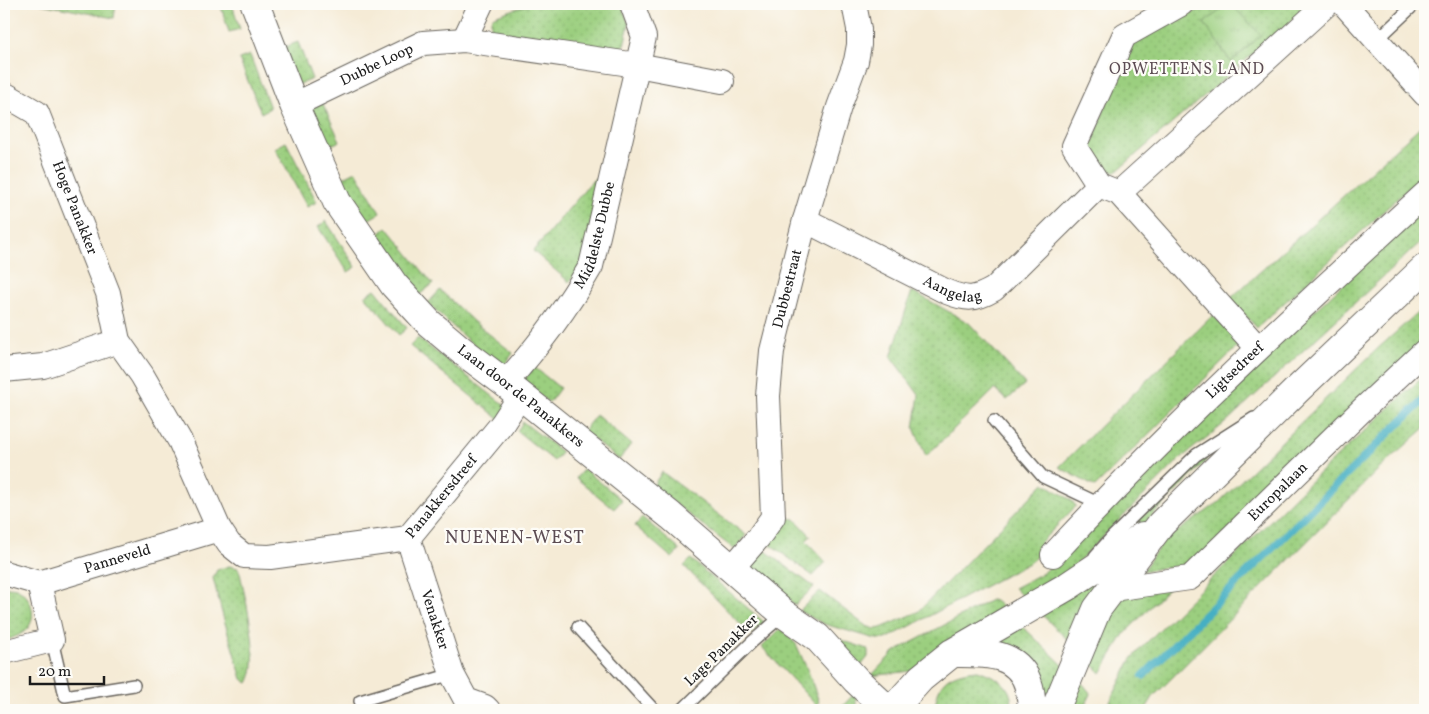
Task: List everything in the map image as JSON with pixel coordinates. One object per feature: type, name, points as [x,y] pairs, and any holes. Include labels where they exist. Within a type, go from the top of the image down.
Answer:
[{"type":"main road","name":"Laan door de Panakkers","points":[[254,4],[294,105],[336,202],[394,285],[429,323],[461,350],[513,389],[671,516],[784,614],[817,637],[856,680],[890,710]]},
{"type":"main road","points":[[1055,710],[1097,609],[1161,524],[1297,390],[1425,268]]},
{"type":"main road","points":[[890,710],[920,678],[952,653],[1068,586],[1161,524]]},
{"type":"main road","points":[[952,653],[988,653],[1002,656],[1014,664],[1023,674],[1029,686],[1033,710]]},
{"type":"street","points":[[464,40],[481,4]]},
{"type":"street","points":[[632,4],[644,37],[637,65]]},
{"type":"street","name":"Dubbestraat","points":[[732,568],[773,517],[768,396],[772,350],[805,220],[839,107],[856,61],[859,29],[854,4]]},
{"type":"street","points":[[1181,4],[1124,36],[1074,146],[1109,189],[1258,348]]},
{"type":"street","name":"Aangelag","points":[[805,220],[947,292],[970,298],[982,296],[994,289],[1327,4]]},
{"type":"street","points":[[1344,4],[1425,94]]},
{"type":"street","name":"Dubbe Loop","points":[[294,105],[423,43],[464,40],[637,65],[722,81]]},
{"type":"street","name":"Middelste Dubbe","points":[[513,389],[528,357],[574,296],[591,266],[637,65]]},
{"type":"street","name":"Hoge Panakker","points":[[4,95],[37,113],[108,293],[118,341],[142,375],[180,441],[219,529],[229,544],[244,556]]},
{"type":"street","name":"Ligtsedreef","points":[[1052,555],[1100,504],[1258,348],[1425,194]]},
{"type":"street","points":[[4,370],[43,366],[118,341]]},
{"type":"street","name":"Europalaan","points":[[1112,589],[1190,578],[1362,409],[1425,350]]},
{"type":"street","name":"Panakkersdreef","points":[[244,556],[270,557],[408,538],[502,424],[513,389]]},
{"type":"street","name":"Panneveld","points":[[40,583],[219,529]]},
{"type":"street","name":"Venakker","points":[[408,538],[461,705],[485,707],[488,710]]},
{"type":"street","points":[[4,573],[40,583],[52,640],[4,652]]},
{"type":"lane","points":[[1377,40],[1414,4]]},
{"type":"lane","points":[[1068,586],[1112,537],[1196,455],[1297,390]]},
{"type":"lane","points":[[994,421],[1043,477],[1100,504]]},
{"type":"lane","name":"Lage Panakker","points":[[682,710],[752,642],[784,614]]},
{"type":"lane","points":[[578,628],[654,710]]},
{"type":"lane","points":[[52,640],[65,696],[134,685]]},
{"type":"lane","points":[[360,701],[452,674]]},
{"type":"green space","points":[[41,4],[116,4],[114,18]]},
{"type":"green space","points":[[220,4],[232,4],[240,29],[229,32]]},
{"type":"green space","points":[[530,4],[621,4],[629,24],[624,45],[621,50],[614,50],[555,37],[496,34],[491,30],[491,19],[494,16]]},
{"type":"green space","points":[[1213,4],[1311,4],[1117,171],[1107,171],[1090,150],[1128,42]]},
{"type":"green space","points":[[1228,4],[1231,4],[1261,35],[1231,62],[1204,23]]},
{"type":"green space","points":[[298,42],[312,79],[295,86],[280,49]]},
{"type":"green space","points":[[250,55],[270,108],[261,113],[239,59]]},
{"type":"green space","points":[[322,102],[340,141],[323,149],[305,111]]},
{"type":"green space","points":[[1425,122],[1425,173],[1257,328],[1230,299]]},
{"type":"green space","points":[[286,142],[317,202],[307,207],[275,148]]},
{"type":"green space","points":[[356,171],[380,213],[364,222],[340,179]]},
{"type":"green space","points":[[594,179],[601,180],[582,266],[569,282],[533,251]]},
{"type":"green space","points":[[1425,208],[1425,238],[1225,423],[1181,458],[1055,585],[1028,602],[1014,588],[1041,574],[1052,565],[1198,419]]},
{"type":"green space","points":[[326,221],[356,267],[348,272],[318,227]]},
{"type":"green space","points":[[387,227],[433,284],[419,295],[374,238]]},
{"type":"green space","points":[[375,289],[407,328],[399,335],[365,296]]},
{"type":"green space","points":[[440,290],[474,322],[513,353],[503,368],[463,336],[428,303]]},
{"type":"green space","points":[[912,291],[969,323],[1025,384],[1007,400],[995,389],[926,456],[914,428],[919,395],[891,357]]},
{"type":"green space","points":[[1425,306],[1425,341],[1188,569],[1184,565],[1142,571],[1164,541],[1218,503],[1375,351]]},
{"type":"green space","points":[[1213,315],[1240,344],[1095,487],[1059,467]]},
{"type":"green space","points":[[418,338],[508,408],[499,419],[410,346]]},
{"type":"green space","points":[[534,367],[560,388],[549,403],[522,382]]},
{"type":"green space","points":[[1425,375],[1425,428],[1379,469],[1153,697],[1145,710],[1106,710],[1131,660],[1144,645],[1317,475]]},
{"type":"green space","points":[[596,415],[631,444],[619,460],[583,431]]},
{"type":"green space","points":[[523,422],[562,452],[554,461],[517,431]]},
{"type":"green space","points":[[1204,457],[1207,460],[1140,528],[1121,536],[1191,467]]},
{"type":"green space","points":[[584,469],[622,500],[614,509],[576,478]]},
{"type":"green space","points":[[662,472],[746,535],[734,549],[657,490],[654,484]]},
{"type":"green space","points":[[1044,483],[1071,500],[1076,506],[1040,543],[1045,549],[1029,563],[886,639],[876,639],[824,624],[799,611],[820,591],[866,626],[875,629],[918,612]]},
{"type":"green space","points":[[642,517],[680,550],[672,558],[635,526]]},
{"type":"green space","points":[[785,518],[795,519],[811,536],[806,541],[826,562],[813,576],[767,542]]},
{"type":"green space","points":[[763,549],[814,587],[795,605],[749,565]]},
{"type":"green space","points":[[691,559],[764,622],[750,634],[684,566]]},
{"type":"green space","points":[[229,566],[238,568],[240,573],[251,629],[253,660],[252,673],[248,683],[242,679],[213,578],[217,570]]},
{"type":"green space","points":[[1099,577],[1105,584],[1073,645],[1039,612]]},
{"type":"green space","points":[[4,587],[16,588],[25,595],[31,605],[32,617],[31,623],[26,630],[4,641]]},
{"type":"green space","points":[[1169,588],[1124,634],[1101,673],[1084,656],[1118,593]]},
{"type":"green space","points":[[991,600],[995,601],[1009,613],[911,671],[871,676],[894,652]]},
{"type":"green space","points":[[1020,624],[1066,668],[1043,701],[1002,645],[1001,635]]},
{"type":"green space","points":[[781,628],[796,644],[819,702],[816,705],[762,647]]},
{"type":"green space","points":[[838,639],[868,649],[868,657],[861,666],[836,642]]},
{"type":"green space","points":[[978,670],[992,676],[1007,688],[1012,701],[1012,710],[933,710],[938,691],[944,682],[957,674]]},
{"type":"green space","points":[[1078,678],[1091,694],[1083,710],[1065,710]]},
{"type":"green space","points":[[855,693],[856,710],[839,710]]},
{"type":"waterway","points":[[1143,676],[1425,399]]},
{"type":"district","name":"OPWETTENS LAND","points":[[1187,70]]},
{"type":"district","name":"NUENEN-WEST","points":[[515,538]]}]
